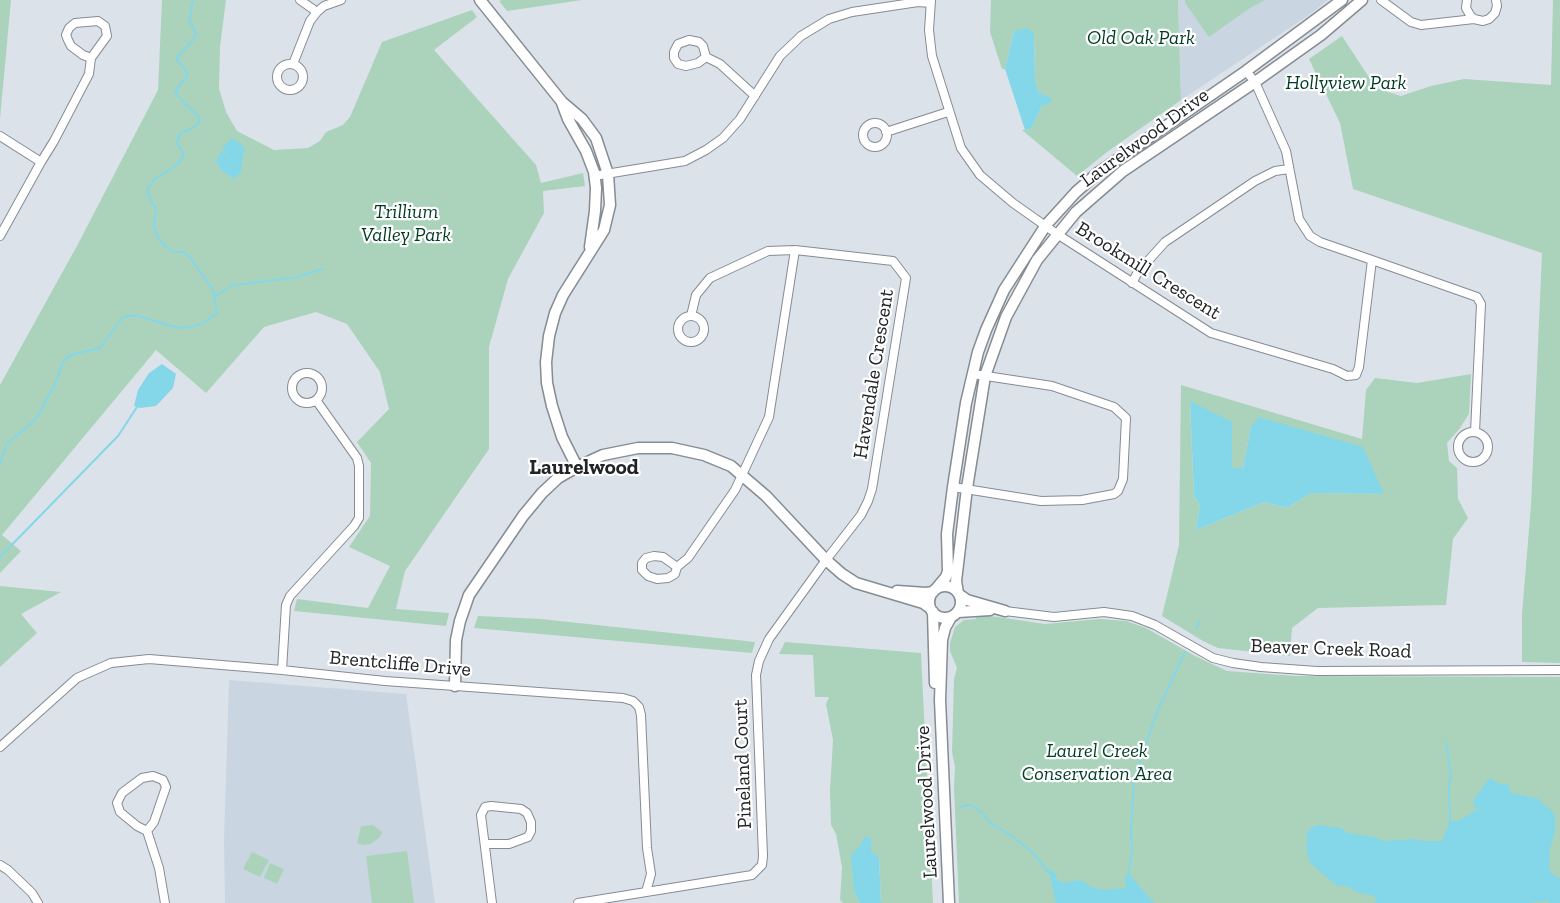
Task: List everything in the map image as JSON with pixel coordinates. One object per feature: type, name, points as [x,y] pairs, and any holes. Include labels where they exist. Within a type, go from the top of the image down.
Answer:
[{"type":"street","points":[[300,0],[317,12]]},
{"type":"street","points":[[293,64],[310,21],[322,3],[340,0]]},
{"type":"street","points":[[480,0],[562,102],[582,119],[596,138],[608,174],[610,206],[604,230],[563,295],[555,313],[546,362],[547,383],[552,406],[562,438],[577,466]]},
{"type":"street","name":"Laurelwood Drive","points":[[934,590],[946,577],[948,571],[947,534],[966,403],[986,330],[1004,290],[1046,225],[1098,172],[1246,71],[1342,0]]},
{"type":"street","name":"Laurelwood Drive","points":[[959,594],[956,581],[966,489],[985,376],[1000,331],[1018,290],[1037,260],[1076,212],[1122,171],[1255,82],[1321,34],[1362,0]]},
{"type":"street","points":[[1381,0],[1412,22],[1421,25],[1474,19],[1483,21],[1493,16],[1497,6],[1496,0]]},
{"type":"street","points":[[1467,0],[1468,13],[1474,19]]},
{"type":"street","points":[[594,176],[685,160],[706,150],[723,138],[740,119],[780,56],[790,45],[829,19],[863,11],[931,1]]},
{"type":"street","name":"Brookmill Crescent","points":[[931,1],[929,30],[932,57],[961,148],[980,175],[1013,203],[1057,234],[1211,333],[1333,369],[1347,376],[1356,375],[1359,367],[1372,260]]},
{"type":"street","points":[[0,236],[54,141],[88,74],[91,58],[107,36],[105,26],[98,21],[75,23],[66,35],[68,40],[71,46],[91,58]]},
{"type":"street","points":[[706,57],[720,64],[755,96]]},
{"type":"street","points":[[1246,71],[1255,82],[1286,151],[1299,219],[1310,236],[1320,242],[1477,297],[1481,304],[1475,432]]},
{"type":"street","points":[[562,102],[568,119],[586,151],[594,176],[595,211],[590,251]]},
{"type":"street","points":[[886,132],[948,112]]},
{"type":"street","points":[[0,136],[40,162]]},
{"type":"street","points":[[1132,283],[1165,242],[1255,181],[1275,171],[1289,169]]},
{"type":"street","points":[[677,567],[688,558],[735,490],[769,417],[795,250]]},
{"type":"street","name":"Havendale Crescent","points":[[691,316],[696,295],[710,278],[768,251],[795,250],[893,261],[906,278],[872,489],[861,514],[826,560]]},
{"type":"street","points":[[953,487],[1041,501],[1082,500],[1114,494],[1118,491],[1123,479],[1126,418],[1114,407],[1052,387],[973,374]]},
{"type":"street","points":[[282,670],[286,605],[290,596],[359,518],[360,466],[357,458],[316,400]]},
{"type":"street","points":[[1475,432],[1486,439],[1488,451],[1483,459],[1473,462],[1462,457],[1458,448],[1462,437],[1475,432]]},
{"type":"street","points":[[455,686],[456,640],[460,621],[470,595],[523,516],[542,493],[558,478],[577,466],[603,455],[638,448],[672,448],[704,455],[731,466],[766,496],[826,560],[856,583],[923,603],[941,617],[954,614],[961,604],[959,594],[946,586],[926,593],[888,591]]},
{"type":"street","name":"Pineland Court","points":[[578,903],[752,875],[762,865],[756,675],[759,661],[769,639],[826,560]]},
{"type":"street","points":[[932,610],[929,600],[934,590]]},
{"type":"street","name":"Beaver Creek Road","points":[[959,594],[967,600],[1005,610],[1054,616],[1104,612],[1132,615],[1155,625],[1195,649],[1214,658],[1233,663],[1317,671],[1560,670]]},
{"type":"street","name":"Laurelwood Drive","points":[[932,610],[935,686],[940,700]]},
{"type":"street","name":"Beaver Creek Road","points":[[954,614],[1005,610]]},
{"type":"street","name":"Laurelwood Drive","points":[[949,903],[940,700],[942,640],[945,628],[954,614]]},
{"type":"street","name":"Brentcliffe Drive","points":[[0,747],[76,678],[111,663],[149,659],[385,681],[623,698],[633,701],[639,707],[646,848],[651,874],[646,892]]},
{"type":"street","points":[[147,831],[154,822],[166,787],[163,780],[153,776],[142,778],[122,793],[117,803],[120,812],[147,831],[159,868],[165,903]]},
{"type":"street","points":[[485,844],[509,844],[528,837],[531,822],[527,813],[521,809],[491,806],[485,807],[481,815],[492,903]]},
{"type":"street","points":[[0,865],[32,893],[38,903]]},
{"type":"shaded area","points":[[1178,0],[1328,0],[1181,100]]},
{"type":"shaded area","points":[[229,680],[406,694],[435,903],[225,903],[224,840]]},
{"type":"green space","points":[[0,0],[11,0],[0,119]]},
{"type":"green space","name":"Trillium Valley Park","points":[[162,0],[226,0],[220,47],[219,88],[226,112],[237,131],[274,150],[308,148],[320,141],[326,132],[343,125],[350,117],[382,42],[472,10],[477,17],[434,50],[536,165],[541,183],[583,173],[585,186],[543,191],[544,213],[508,279],[489,347],[489,449],[405,571],[396,609],[449,613],[446,626],[294,611],[297,599],[368,608],[390,566],[349,547],[370,516],[371,463],[357,442],[389,409],[380,372],[347,324],[316,312],[264,327],[206,393],[156,350],[2,535],[21,551],[0,573],[0,385],[78,244],[158,90]]},
{"type":"green space","points":[[582,0],[507,11],[499,1]]},
{"type":"green space","name":"Old Oak Park","points":[[991,0],[1178,0],[1181,100],[1077,176],[1022,130],[1031,129],[1042,106],[1050,98],[1038,93],[1035,79],[1034,34],[1014,31],[1005,69],[1002,69],[990,32]]},
{"type":"green space","points":[[1185,0],[1265,0],[1209,37]]},
{"type":"green space","name":"Hollyview Park","points":[[1553,0],[1560,0],[1560,663],[1522,662],[1522,614],[1531,505],[1542,253],[1353,189],[1340,123],[1309,59],[1342,36],[1376,88],[1401,96],[1431,86],[1464,79],[1551,85]]},
{"type":"green space","points":[[1471,374],[1469,414],[1447,443],[1449,461],[1457,468],[1458,499],[1468,518],[1453,539],[1446,605],[1318,608],[1292,628],[1290,656],[1218,648],[1162,616],[1179,545],[1181,385],[1362,439],[1366,390],[1375,378],[1417,383]],"holes":[[[1190,402],[1231,468],[1243,468],[1251,427],[1384,494],[1311,493],[1287,508],[1264,502],[1196,530],[1200,505],[1194,496]]]},
{"type":"green space","points":[[0,586],[61,592],[21,614],[37,633],[0,667]]},
{"type":"green space","name":"Laurel Creek Conservation Area","points":[[977,614],[1045,624],[1100,619],[1126,621],[1146,628],[1227,671],[1295,676],[1560,677],[1560,903],[959,903],[955,767],[952,752],[954,679],[957,668],[950,651],[950,643],[955,627],[964,620],[976,619]]},
{"type":"green space","points":[[478,616],[541,619],[755,642],[752,653],[474,628]]},
{"type":"green space","points":[[785,642],[921,653],[933,903],[881,903],[879,857],[854,890],[860,903],[843,903],[840,900],[842,867],[836,834],[831,825],[833,740],[826,704],[829,697],[815,697],[813,655],[779,654]]},
{"type":"green space","points":[[373,825],[382,832],[380,837],[371,844],[357,843],[361,826]]},
{"type":"green space","points":[[407,851],[414,903],[372,903],[366,856]]},
{"type":"green space","points":[[252,852],[269,860],[260,877],[243,869]]},
{"type":"green space","points":[[270,863],[284,869],[277,884],[264,878]]},
{"type":"water","points":[[1028,28],[1034,34],[1035,79],[1038,92],[1051,98],[1051,103],[1042,106],[1031,129],[1025,130],[1005,69],[1014,31]]},
{"type":"water","points":[[232,138],[246,151],[243,154],[241,172],[234,179],[221,170],[216,161],[221,151],[228,156],[222,148]]},
{"type":"water","points":[[162,364],[176,374],[173,388],[156,406],[140,408],[134,406],[138,390],[149,373]]},
{"type":"water","points":[[1190,401],[1232,422],[1232,468],[1243,468],[1251,427],[1259,417],[1363,447],[1384,494],[1311,493],[1287,508],[1264,502],[1196,530],[1200,505],[1194,496]]},
{"type":"water","points":[[1490,778],[1500,784],[1508,784],[1511,793],[1539,799],[1552,810],[1555,817],[1555,831],[1550,849],[1549,869],[1560,879],[1560,903],[1549,903],[1549,901],[1375,903],[1377,899],[1371,895],[1336,885],[1311,864],[1307,854],[1306,834],[1312,827],[1318,825],[1341,828],[1348,833],[1384,841],[1416,839],[1442,841],[1450,821],[1458,821],[1478,809],[1473,805],[1474,799]]},
{"type":"water","points":[[865,836],[871,839],[871,851],[879,857],[881,903],[860,903],[854,891],[851,855],[860,846]]},
{"type":"water","points":[[1046,869],[1056,874],[1057,880],[1063,883],[1080,880],[1094,888],[1105,890],[1126,888],[1125,876],[1129,874],[1154,903],[1056,903],[1050,875],[1045,871]]},
{"type":"waterway","points":[[0,463],[7,443],[32,423],[39,414],[55,384],[63,362],[70,355],[100,348],[123,317],[135,315],[183,328],[202,324],[217,313],[213,290],[189,256],[183,252],[174,252],[158,238],[154,226],[156,209],[149,197],[148,188],[155,179],[179,163],[184,155],[177,143],[178,139],[181,133],[193,128],[200,121],[175,91],[187,74],[177,60],[178,56],[196,34],[189,20],[193,0]]},
{"type":"waterway","points":[[214,297],[233,285],[298,277],[322,269]]},
{"type":"waterway","points":[[0,557],[118,436],[137,407]]},
{"type":"waterway","points":[[1196,629],[1200,620]]},
{"type":"waterway","points":[[1129,874],[1134,778],[1157,712],[1185,652]]},
{"type":"waterway","points":[[1446,743],[1451,774],[1450,821]]},
{"type":"waterway","points":[[960,807],[971,805],[983,813],[989,822],[1012,836],[1033,853],[1046,869]]},
{"type":"district","name":"Laurelwood","points":[[584,468]]}]
